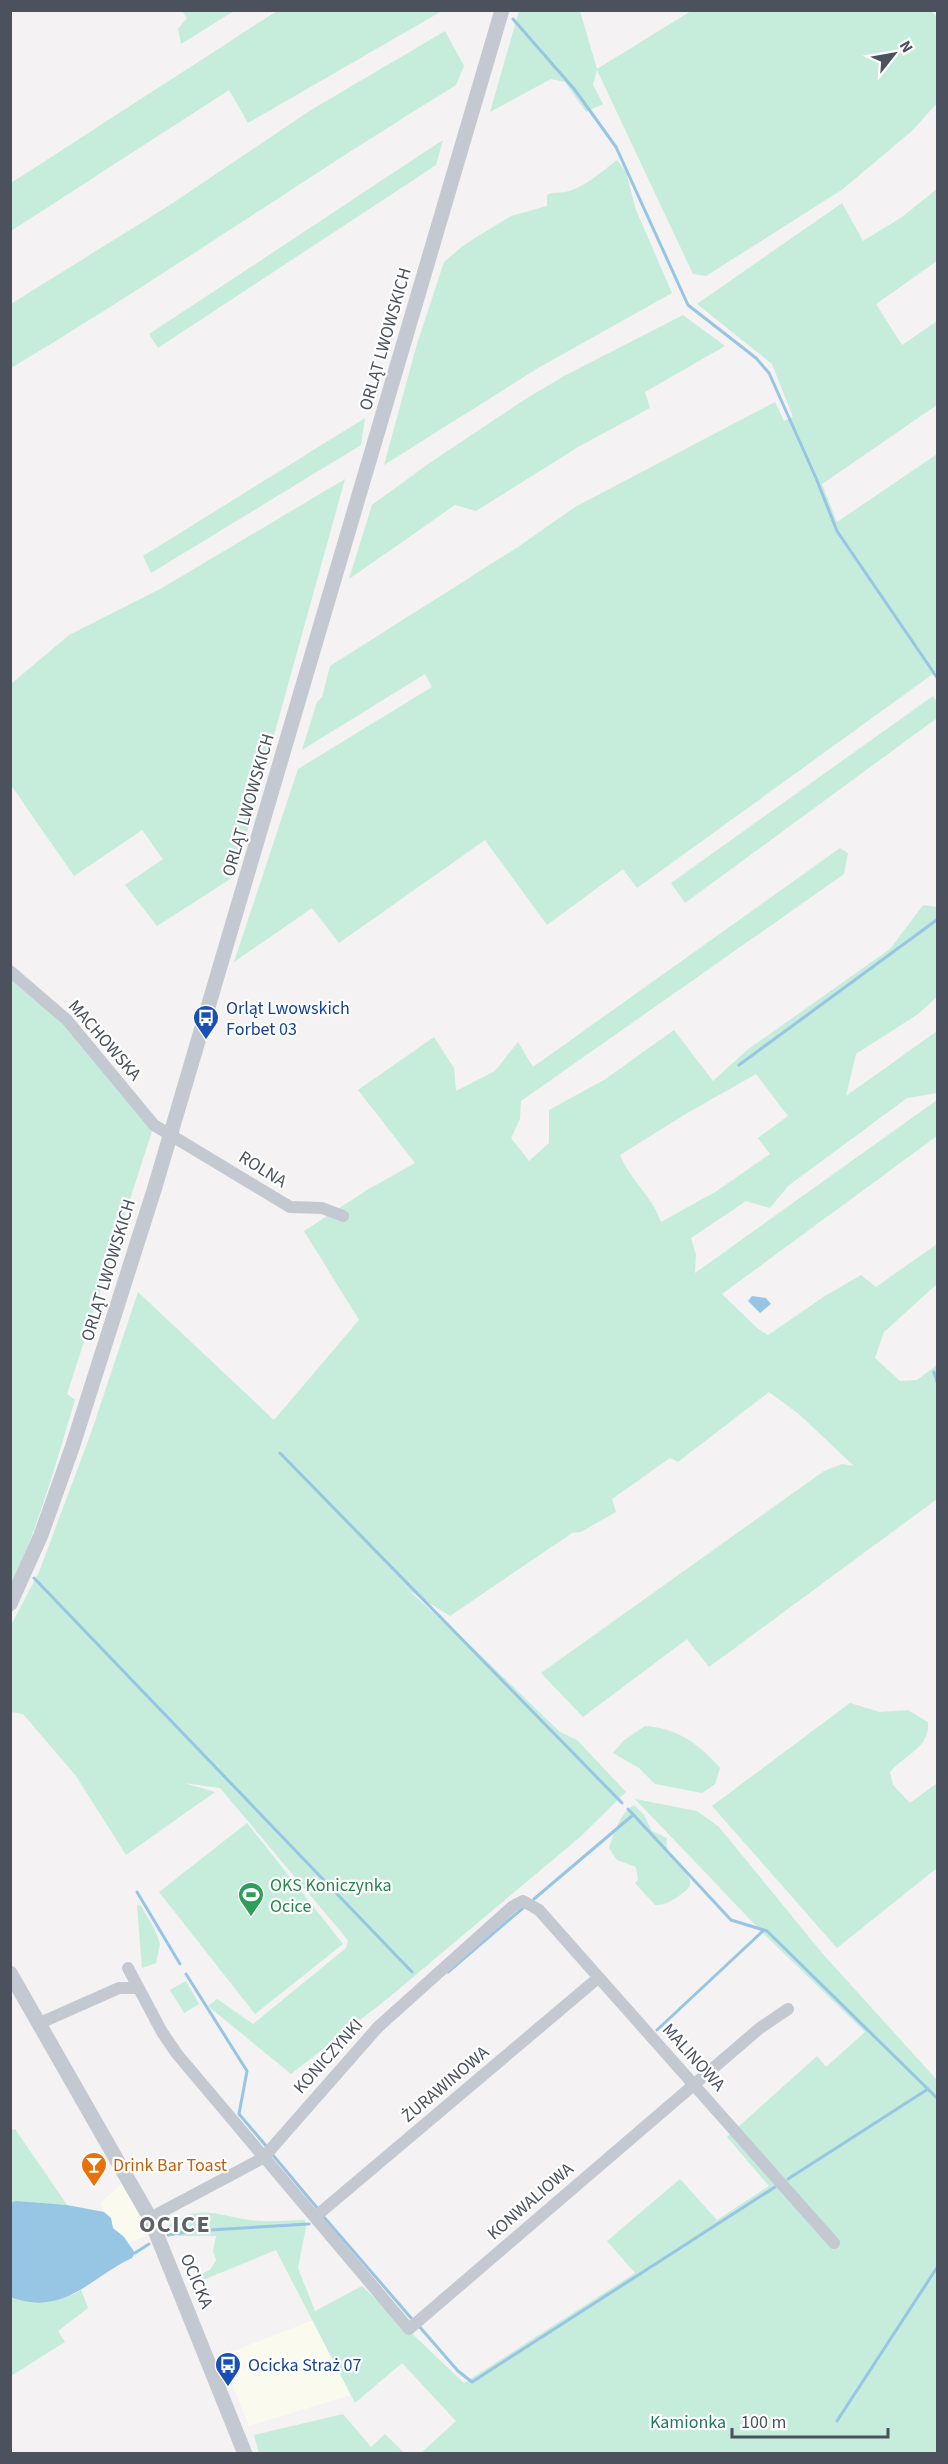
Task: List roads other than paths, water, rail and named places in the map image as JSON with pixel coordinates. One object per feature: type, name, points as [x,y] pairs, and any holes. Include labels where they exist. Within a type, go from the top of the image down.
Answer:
[{"type":"street","name":"ORLĄT LWOWSKICH","points":[[10,1604],[41,1535],[72,1448],[171,1133],[502,10]]},
{"type":"street","name":"MACHOWSKA","points":[[10,971],[67,1020],[154,1125],[171,1133]]},
{"type":"street","name":"ROLNA","points":[[171,1133],[290,1207],[322,1208],[343,1216]]},
{"type":"street","name":"MALINOWA","points":[[523,1902],[539,1910],[695,2083],[834,2243]]},
{"type":"street","name":"KONICZYNKI","points":[[150,2218],[263,2158],[378,2027],[513,1906],[523,1902]]},
{"type":"street","points":[[128,1968],[137,1988],[177,2054],[315,2217]]},
{"type":"street","name":"OCICKA","points":[[10,1973],[150,2218],[245,2454]]},
{"type":"street","name":"ŻURAWINOWA","points":[[315,2217],[598,1978]]},
{"type":"street","points":[[40,2023],[119,1988],[137,1988]]},
{"type":"street","name":"KONWALIOWA","points":[[315,2217],[409,2329],[760,2028],[788,2009]]},
{"type":"water","points":[[752,1296],[766,1298],[771,1304],[760,1313],[748,1301]]},
{"type":"water","points":[[16,2201],[67,2205],[104,2212],[111,2218],[113,2228],[124,2237],[135,2253],[132,2258],[77,2292],[63,2298],[48,2302],[31,2302],[13,2298],[10,2296],[10,2203]]},
{"type":"waterway","points":[[513,19],[575,90],[616,147],[688,305],[756,358],[769,373],[837,531],[938,679]]},
{"type":"waterway","points":[[739,1065],[938,919]]},
{"type":"waterway","points":[[934,1372],[938,1385]]},
{"type":"waterway","points":[[280,1453],[622,1803]]},
{"type":"waterway","points":[[34,1578],[412,1972]]},
{"type":"waterway","points":[[628,1809],[731,1920],[767,1931],[938,2099]]},
{"type":"waterway","points":[[534,1899],[633,1815]]},
{"type":"waterway","points":[[137,1892],[180,1964]]},
{"type":"waterway","points":[[448,1972],[523,1908]]},
{"type":"waterway","points":[[657,2030],[764,1930]]},
{"type":"waterway","points":[[186,1974],[247,2071],[239,2114],[267,2147]]},
{"type":"waterway","points":[[788,2179],[928,2089]]},
{"type":"waterway","points":[[272,2154],[318,2209]]},
{"type":"waterway","points":[[418,2325],[458,2371],[472,2382],[775,2187]]},
{"type":"waterway","points":[[323,2216],[412,2319]]},
{"type":"waterway","points":[[168,2235],[193,2231],[309,2224]]},
{"type":"waterway","points":[[135,2253],[149,2244]]},
{"type":"waterway","points":[[837,2421],[938,2266]]},
{"type":"place","name":"Orląt Lwowskich Forbet 03","points":[[206,1041]]},
{"type":"place","name":"OKS Koniczynka Ocice","points":[[251,1918]]},
{"type":"place","name":"Drink Bar Toast","points":[[94,2188]]},
{"type":"place","name":"Ocicka Straż 07","points":[[228,2388]]},
{"type":"district","name":"OCICE","points":[[175,2224]]},
{"type":"park label","name":"Kamionka","points":[[688,2422]]}]
